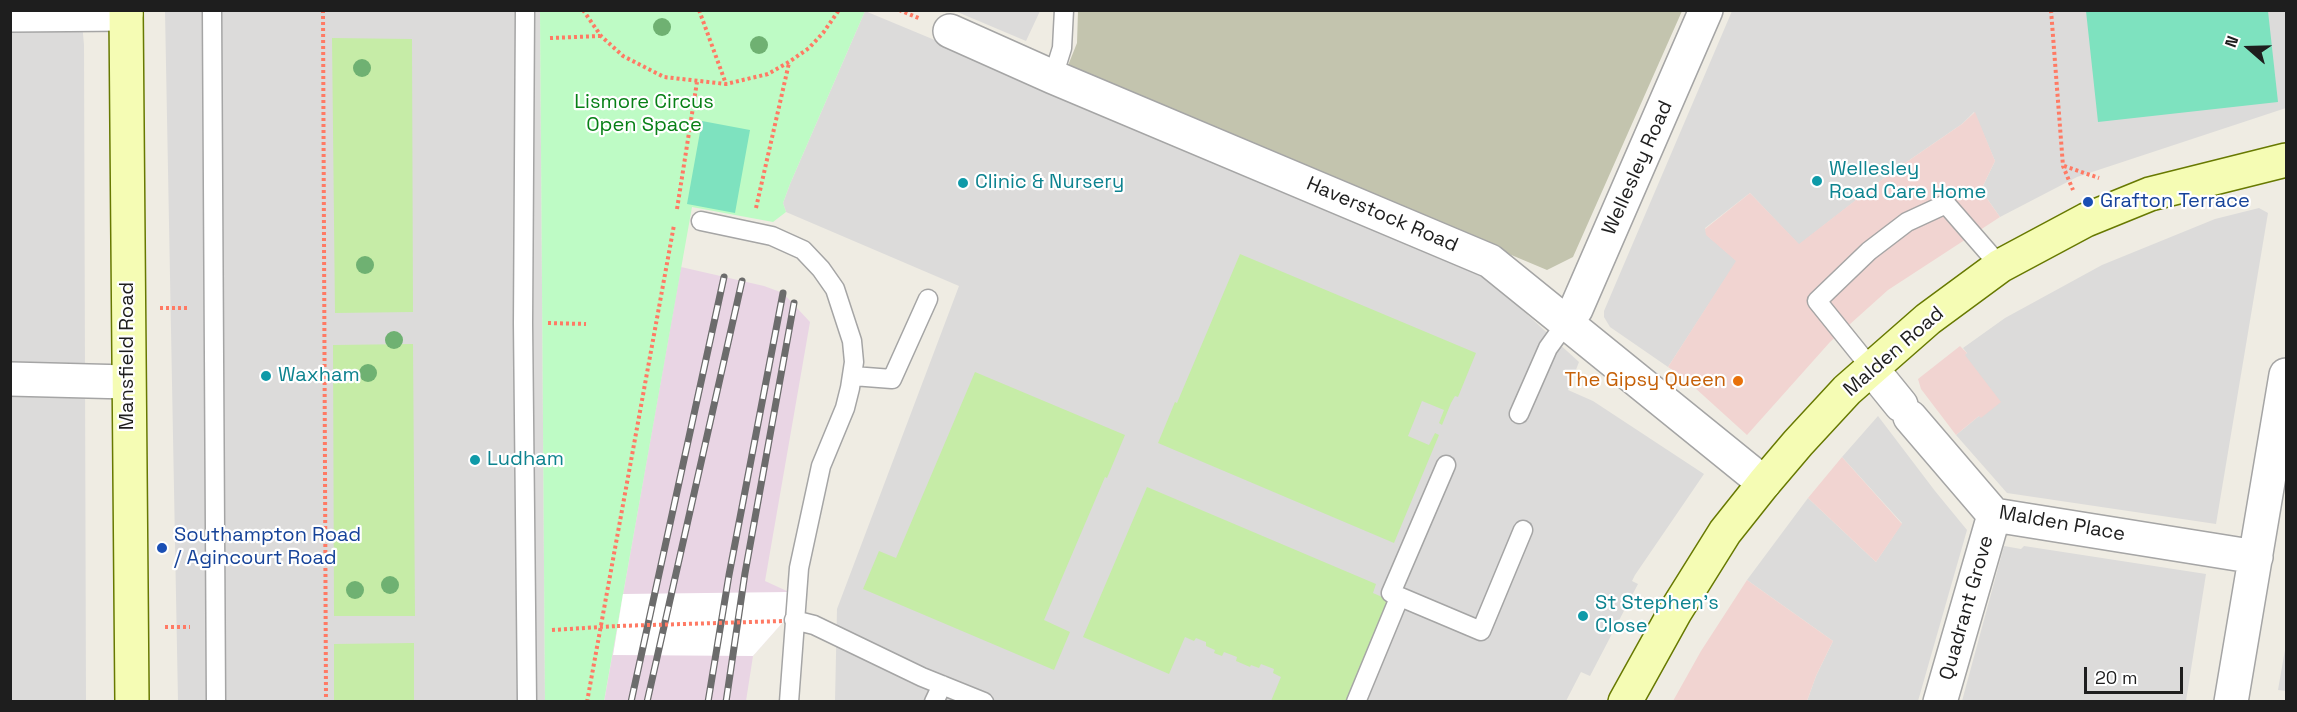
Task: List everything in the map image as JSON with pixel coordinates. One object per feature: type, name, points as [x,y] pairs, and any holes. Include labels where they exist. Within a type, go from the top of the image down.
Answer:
[{"type":"main road","name":"Mansfield Road","points":[[126,12],[132,702]]},
{"type":"main road","name":"Malden Road","points":[[1625,702],[1675,612],[1725,532],[1798,443],[1847,390],[1928,319],[2000,266],[2086,220],[2150,194],[2286,160]]},
{"type":"street","name":"Wellesley Road","points":[[1566,323],[1576,309],[1706,10]]},
{"type":"street","points":[[10,15],[126,12]]},
{"type":"street","name":"Haverstock Road","points":[[950,31],[1053,77],[1482,257],[1764,483]]},
{"type":"street","name":"Malden Place","points":[[1871,368],[1994,515],[2256,557]]},
{"type":"street","points":[[2231,702],[2286,375]]},
{"type":"street","points":[[10,379],[128,382]]},
{"type":"street","name":"Quadrant Grove","points":[[1940,702],[1994,515]]},
{"type":"lane","points":[[212,10],[216,702]]},
{"type":"lane","points":[[525,10],[523,323],[527,702]]},
{"type":"lane","points":[[1053,77],[1062,48],[1064,10]]},
{"type":"lane","points":[[1871,368],[1817,301],[1869,250],[1907,222],[1946,204],[2000,266]]},
{"type":"lane","points":[[701,221],[782,239],[803,250],[829,278],[849,327],[853,352],[853,376],[844,408],[821,466],[807,524],[789,620],[789,702]]},
{"type":"lane","points":[[853,376],[892,380],[928,299]]},
{"type":"lane","points":[[1519,414],[1548,348],[1566,323]]},
{"type":"lane","points":[[1446,465],[1391,593],[1481,631],[1522,530]]},
{"type":"lane","points":[[1356,702],[1399,598]]},
{"type":"lane","points":[[789,620],[814,625],[938,693],[984,702]]},
{"type":"path","points":[[323,10],[326,702]]},
{"type":"path","points":[[583,10],[601,36],[623,56],[664,77],[726,84],[768,74],[789,62],[809,48],[824,33],[839,10]]},
{"type":"path","points":[[699,10],[726,84]]},
{"type":"path","points":[[2051,10],[2063,166],[2086,220]]},
{"type":"path","points":[[525,38],[601,36]]},
{"type":"path","points":[[751,231],[789,62]]},
{"type":"path","points":[[587,702],[676,216],[697,82]]},
{"type":"path","points":[[523,323],[586,324]]},
{"type":"path","points":[[528,631],[789,620]]},
{"type":"shaded area","points":[[10,11],[81,11],[84,45],[86,701],[11,701]]},
{"type":"shaded area","points":[[165,11],[540,11],[545,701],[178,701]]},
{"type":"shaded area","points":[[865,11],[1180,142],[1484,275],[1579,362],[1568,390],[1593,401],[1704,474],[1635,575],[1632,581],[1638,584],[1590,676],[1581,672],[1566,701],[835,701],[837,609],[959,286],[786,212],[783,203],[790,184]]},
{"type":"shaded area","points":[[955,11],[1040,11],[1026,41]]},
{"type":"shaded area","points":[[1078,11],[1682,11],[1573,257],[1547,270],[1067,68],[1077,43]]},
{"type":"shaded area","points":[[1732,11],[2286,11],[2286,108],[2077,177],[2000,217],[1981,190],[1995,161],[1974,112],[1962,124],[1892,172],[1799,245],[1750,193],[1705,228],[1707,235],[1737,261],[1668,367],[1610,327],[1604,317],[1604,311]]},
{"type":"shaded area","points":[[1975,112],[1995,161],[1981,190],[2000,217],[1888,290],[1830,342],[1747,435],[1683,377],[1668,367],[1736,261],[1706,235],[1705,229],[1750,193],[1799,244],[1892,172],[1962,124]]},
{"type":"shaded area","points":[[2259,208],[2268,213],[2216,524],[2007,493],[1956,435],[1979,416],[1964,355],[1967,353],[1963,348],[2005,318],[2102,265],[2215,219]]},
{"type":"shaded area","points":[[681,267],[764,286],[783,293],[810,322],[765,581],[789,592],[784,621],[753,656],[746,701],[604,702]]},
{"type":"shaded area","points":[[1960,346],[2001,402],[1956,435],[1921,389],[1918,379]]},
{"type":"shaded area","points":[[1878,416],[1967,530],[1918,701],[1807,701],[1833,641],[1747,580],[1808,498],[1876,562],[1902,523],[1842,457]]},
{"type":"shaded area","points":[[1842,457],[1902,524],[1876,562],[1808,498]]},
{"type":"shaded area","points":[[2004,546],[2021,549],[2024,546],[2206,574],[2186,701],[1962,701]]},
{"type":"shaded area","points":[[1747,580],[1833,641],[1807,701],[1673,701],[1701,651]]},
{"type":"shaded area","points":[[2286,644],[2286,691],[2278,690]]},
{"type":"green space","name":"Lismore Circus Open Space","points":[[540,11],[865,11],[790,184],[783,203],[786,212],[773,222],[692,207],[604,701],[545,701]]},
{"type":"green space","points":[[2086,11],[2268,11],[2278,102],[2098,122]]},
{"type":"green space","points":[[332,38],[412,39],[413,312],[335,313]]},
{"type":"green space","points":[[702,121],[750,130],[735,213],[687,204]]},
{"type":"green space","points":[[1240,254],[1476,353],[1458,397],[1455,396],[1451,403],[1442,425],[1439,423],[1444,410],[1422,401],[1408,436],[1429,445],[1435,433],[1439,435],[1394,543],[1158,443]]},
{"type":"green space","points":[[413,344],[415,616],[334,616],[333,345]]},
{"type":"green space","points":[[975,372],[1125,435],[1044,620],[1070,632],[1054,670],[863,589],[879,551],[896,558]]},
{"type":"green space","points":[[1147,487],[1376,584],[1373,593],[1389,600],[1346,701],[1271,701],[1281,677],[1273,673],[1274,669],[1261,664],[1259,668],[1251,665],[1250,667],[1236,661],[1237,657],[1224,652],[1222,656],[1214,653],[1215,650],[1206,646],[1206,642],[1196,638],[1194,641],[1185,637],[1169,674],[1083,637]]},
{"type":"green space","points":[[414,643],[414,701],[334,701],[334,644]]},
{"type":"pier","points":[[789,592],[784,621],[753,656],[613,655],[623,594]]},
{"type":"railway","points":[[631,702],[724,277]]},
{"type":"railway","points":[[647,702],[742,281]]},
{"type":"railway","points":[[708,702],[729,575],[783,293]]},
{"type":"railway","points":[[726,702],[745,573],[794,303]]},
{"type":"place","name":"Wellesley Road Care Home","points":[[1817,181]]},
{"type":"place","name":"Clinic & Nursery","points":[[963,183]]},
{"type":"place","name":"Grafton Terrace","points":[[2088,202]]},
{"type":"place","name":"Waxham","points":[[266,376]]},
{"type":"place","name":"The Gipsy Queen","points":[[1738,381]]},
{"type":"place","name":"Ludham","points":[[475,460]]},
{"type":"place","name":"Southampton Road / Agincourt Road","points":[[162,548]]},
{"type":"place","name":"St Stephen's Close","points":[[1583,616]]}]
